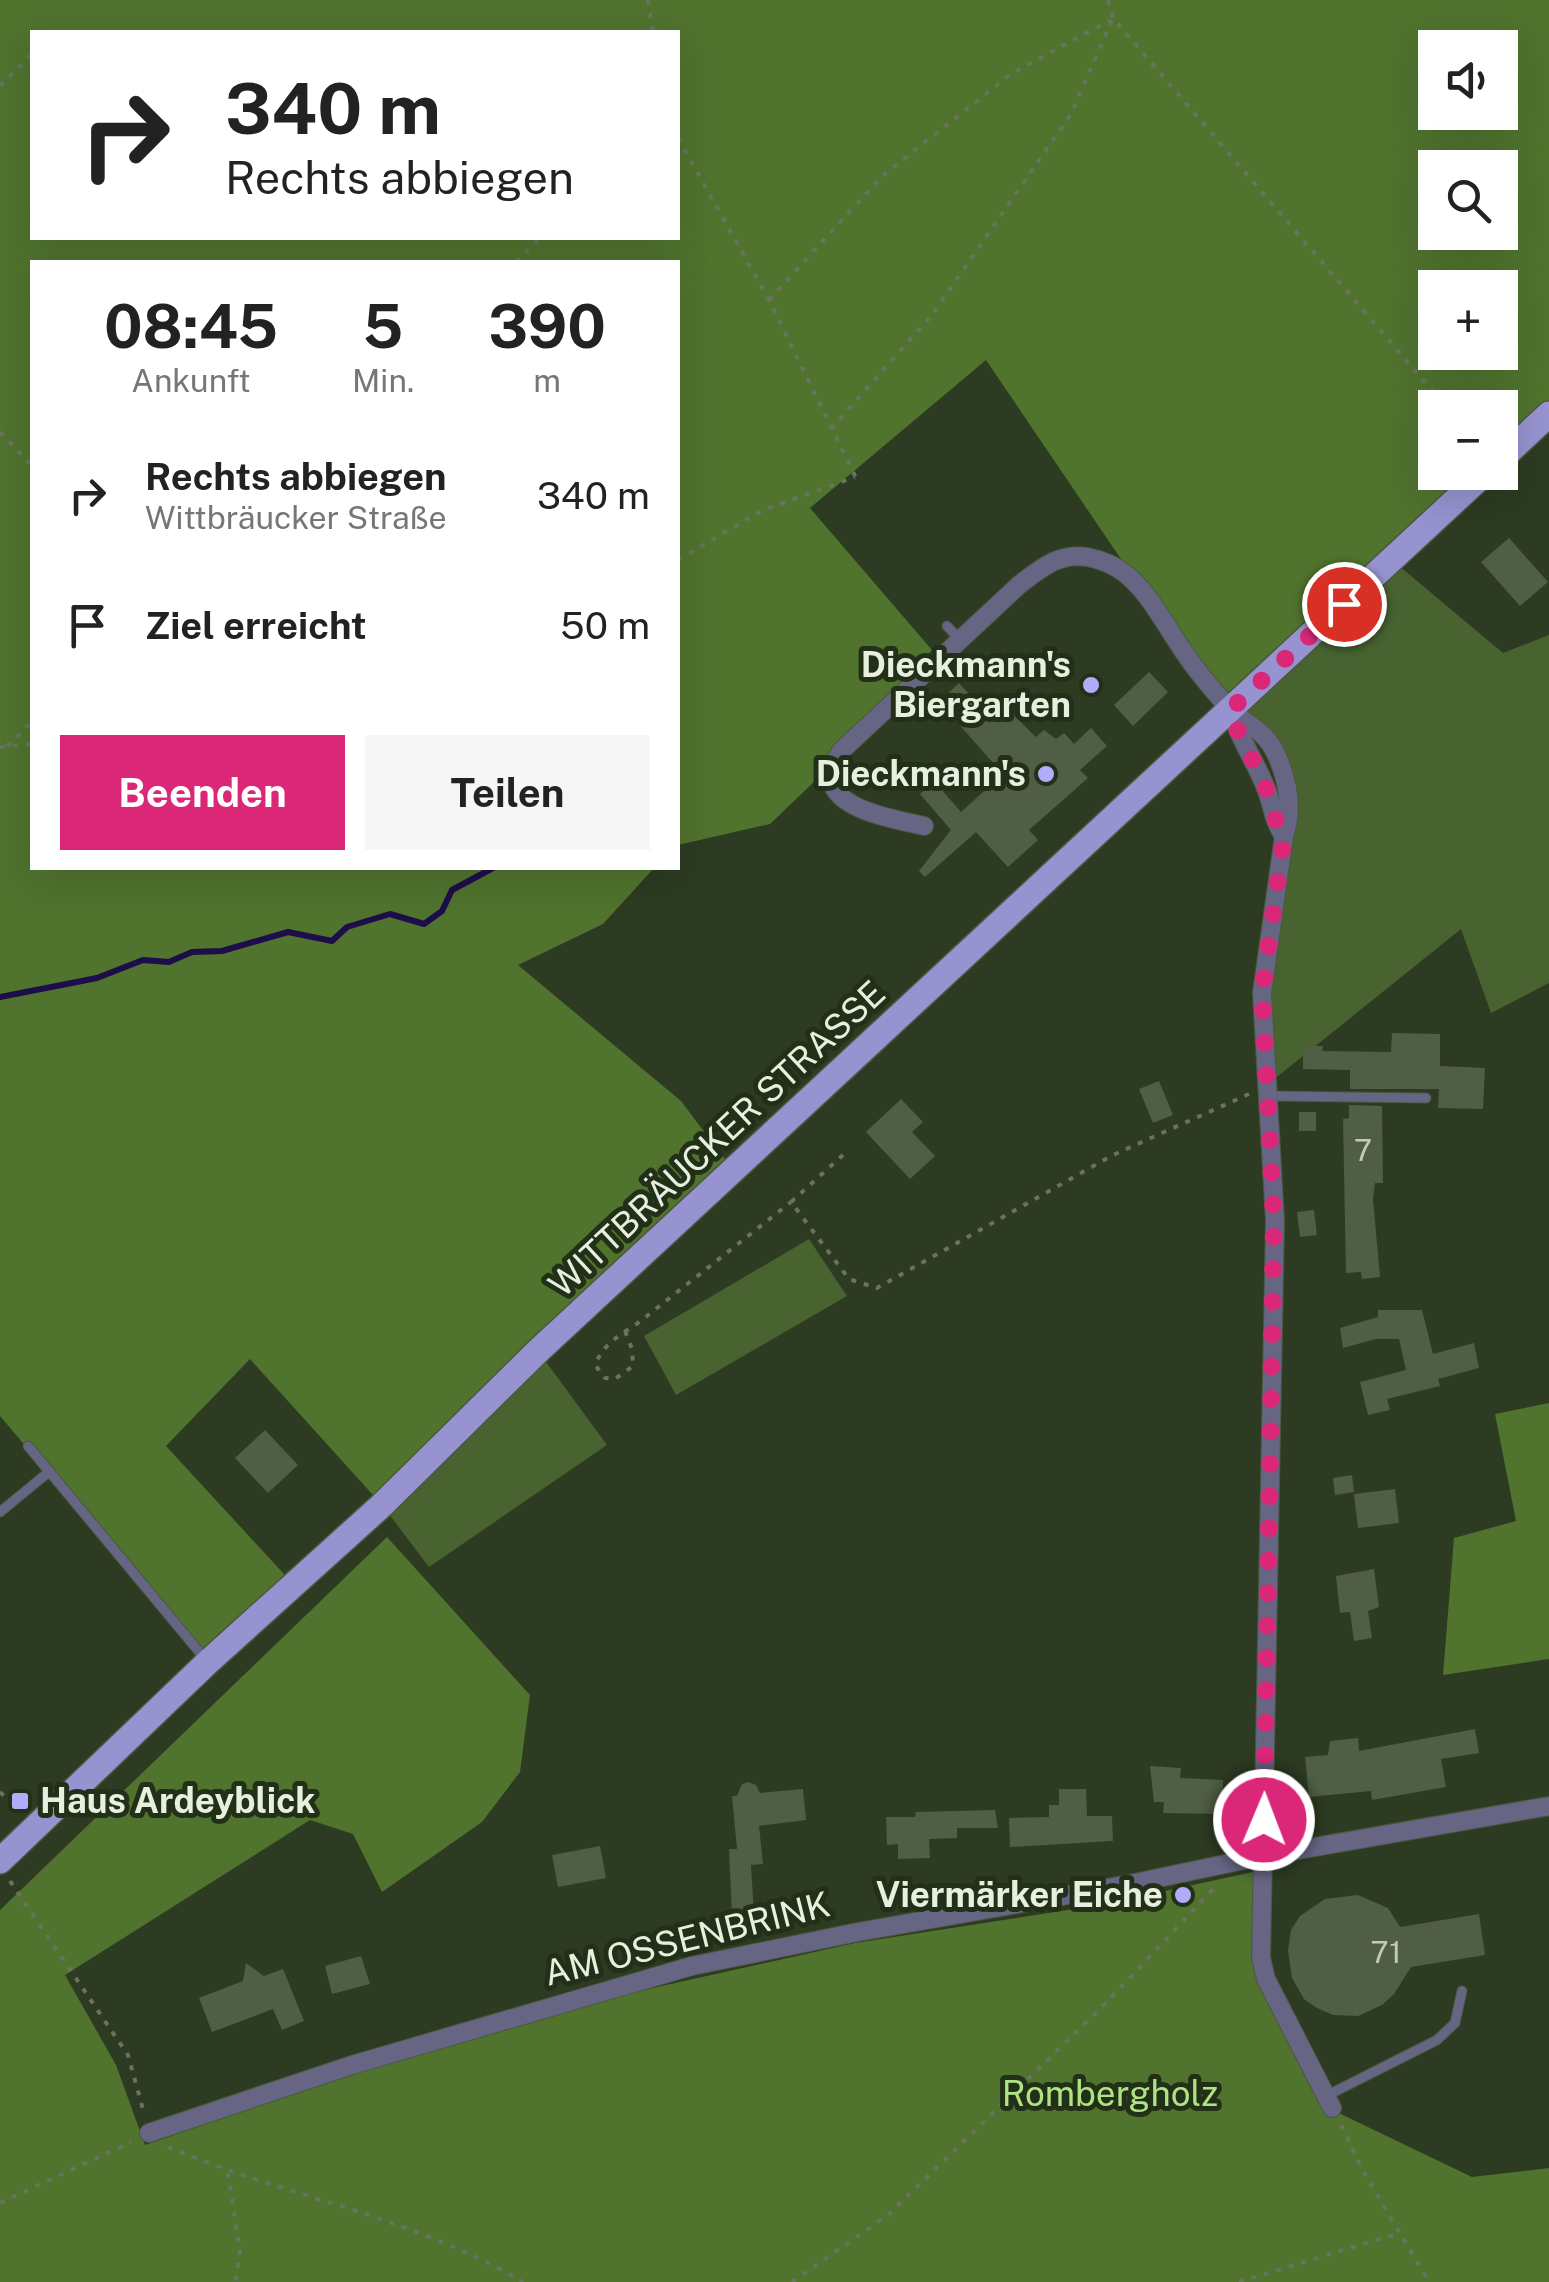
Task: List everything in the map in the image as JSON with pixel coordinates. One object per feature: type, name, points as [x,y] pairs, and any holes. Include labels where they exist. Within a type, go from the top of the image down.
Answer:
[{"type":"main road","points":[[1518,443],[1549,414]]},
{"type":"main road","name":"WITTBRÄUCKER STRASSE","points":[[5,1871],[208,1662],[334,1550],[552,1338],[1467,490]]},
{"type":"street","points":[[924,826],[849,805],[834,788],[831,771],[841,750],[961,642],[991,601],[1062,557],[1085,556],[1123,571],[1230,710],[1266,736],[1277,756],[1289,795],[1290,820],[1284,836],[1262,993],[1274,1221],[1263,1970],[1329,2102]]},
{"type":"street","name":"AM OSSENBRINK","points":[[149,2133],[352,2065],[692,1966],[1263,1856],[1549,1806]]},
{"type":"lane","points":[[948,626],[961,642]]},
{"type":"lane","points":[[1267,1090],[1426,1098]]},
{"type":"lane","points":[[28,1446],[208,1662]]},
{"type":"lane","points":[[0,1512],[50,1471]]},
{"type":"lane","points":[[1329,2102],[1437,2040],[1455,2023],[1462,1991]]},
{"type":"path","points":[[648,0],[653,30]]},
{"type":"path","points":[[1108,0],[1113,18],[1432,390]]},
{"type":"path","points":[[770,300],[881,177],[1011,74],[1113,18]]},
{"type":"path","points":[[831,429],[932,315],[1071,114],[1113,18]]},
{"type":"path","points":[[0,86],[30,56]]},
{"type":"path","points":[[680,142],[770,300],[856,479],[761,511],[680,559]]},
{"type":"path","points":[[518,260],[538,240]]},
{"type":"path","points":[[0,432],[30,464]]},
{"type":"path","points":[[7,746],[30,724]]},
{"type":"path","points":[[0,747],[30,744]]},
{"type":"path","points":[[791,1202],[848,1279],[877,1288],[1113,1155],[1267,1090]]},
{"type":"path","points":[[624,1331],[632,1348],[633,1366],[615,1379],[605,1378],[595,1365],[599,1354],[624,1331],[791,1202],[843,1155]]},
{"type":"path","points":[[792,2282],[888,2215],[1106,2003],[1239,1861]]},
{"type":"path","points":[[5,1871],[128,2055],[149,2133],[165,2146],[228,2172],[416,2232],[472,2255],[522,2282]]},
{"type":"path","points":[[1329,2102],[1399,2234],[1430,2282]]},
{"type":"path","points":[[0,2204],[149,2133]]},
{"type":"path","points":[[228,2172],[240,2252],[235,2282]]},
{"type":"path","points":[[1239,2282],[1399,2234]]},
{"type":"green space","points":[[0,0],[1549,0],[1549,414],[1518,443],[1518,390],[1418,390],[1418,490],[1468,490],[1231,710],[1146,596],[986,360],[810,508],[932,650],[815,781],[770,824],[680,845],[680,260],[30,260],[30,870],[652,870],[603,924],[518,965],[681,1101],[733,1170],[382,1505],[250,1359],[166,1446],[295,1586],[208,1662],[0,1416]]},
{"type":"green space","points":[[1392,560],[1503,653],[1549,635],[1549,983],[1491,1013],[1461,929],[1267,1085],[1262,993],[1284,836],[1277,756],[1231,710]]},
{"type":"green space","points":[[809,1239],[847,1296],[676,1395],[644,1336]]},
{"type":"green space","points":[[538,1351],[607,1445],[429,1567],[382,1505]]},
{"type":"green space","points":[[1549,1403],[1549,1659],[1443,1675],[1454,1538],[1516,1521],[1495,1414]]},
{"type":"green space","name":"Rombergholz","points":[[387,1537],[530,1695],[520,1772],[482,1822],[382,1892],[353,1834],[310,1820],[65,1975],[116,2065],[145,2145],[360,2071],[621,1995],[855,1943],[1100,1905],[1253,1872],[1269,1981],[1320,2104],[1472,2177],[1549,2168],[1549,2282],[0,2282],[0,1910]]},
{"type":"building","points":[[1509,538],[1548,582],[1520,606],[1481,562]]},
{"type":"building","points":[[1149,672],[1168,692],[1133,726],[1114,705]]},
{"type":"building","name":"Dieckmann's","points":[[959,683],[986,712],[998,700],[1036,737],[1044,730],[1056,739],[1064,733],[1074,744],[1091,728],[1107,746],[1080,770],[1088,778],[1029,830],[1038,840],[1008,867],[976,832],[925,877],[919,871],[951,830],[920,794],[934,781],[961,812],[1003,774],[939,702]]},
{"type":"building","points":[[1392,1033],[1440,1034],[1440,1066],[1485,1068],[1483,1109],[1438,1108],[1439,1089],[1350,1089],[1350,1070],[1303,1069],[1303,1046],[1323,1046],[1322,1051],[1391,1052]]},
{"type":"building","points":[[1159,1081],[1173,1115],[1153,1123],[1139,1089]]},
{"type":"building","points":[[901,1099],[923,1122],[912,1132],[935,1156],[910,1179],[866,1132]]},
{"type":"building","points":[[1349,1105],[1382,1106],[1383,1183],[1375,1183],[1373,1199],[1380,1277],[1362,1279],[1361,1272],[1346,1273],[1343,1119],[1349,1118]]},
{"type":"building","points":[[1299,1112],[1316,1112],[1316,1131],[1299,1131]]},
{"type":"building","points":[[1314,1210],[1317,1235],[1300,1237],[1297,1212]]},
{"type":"building","points":[[1378,1310],[1422,1310],[1433,1354],[1474,1343],[1479,1368],[1438,1379],[1440,1386],[1387,1399],[1390,1410],[1368,1415],[1360,1382],[1406,1370],[1399,1339],[1376,1339],[1343,1348],[1340,1328],[1378,1317]]},
{"type":"building","points":[[265,1430],[298,1465],[268,1493],[235,1458]]},
{"type":"building","points":[[1352,1475],[1354,1492],[1335,1495],[1333,1478]]},
{"type":"building","points":[[1395,1489],[1399,1523],[1358,1528],[1354,1494]]},
{"type":"building","points":[[1374,1569],[1379,1607],[1368,1611],[1372,1638],[1354,1641],[1350,1612],[1340,1613],[1336,1576]]},
{"type":"building","points":[[1475,1729],[1479,1753],[1441,1759],[1446,1787],[1372,1800],[1371,1791],[1309,1797],[1305,1757],[1328,1755],[1330,1741],[1358,1738],[1359,1751]]},
{"type":"building","points":[[1150,1766],[1181,1768],[1180,1778],[1223,1780],[1222,1814],[1163,1813],[1164,1802],[1154,1802]]},
{"type":"building","points":[[742,1784],[756,1785],[760,1793],[803,1789],[806,1820],[759,1826],[763,1864],[751,1865],[754,1915],[732,1916],[729,1849],[737,1849],[732,1796],[737,1796]]},
{"type":"building","points":[[1059,1789],[1086,1789],[1087,1816],[1112,1816],[1113,1841],[1010,1847],[1009,1818],[1049,1817],[1049,1805],[1059,1805]]},
{"type":"building","points":[[995,1810],[998,1828],[957,1828],[957,1838],[929,1839],[930,1858],[898,1859],[898,1844],[887,1845],[886,1817],[915,1817],[916,1812]]},
{"type":"building","points":[[600,1846],[606,1878],[558,1887],[552,1855]]},
{"type":"building","points":[[1358,1895],[1388,1908],[1400,1927],[1479,1914],[1485,1955],[1411,1967],[1394,1994],[1382,2005],[1358,2016],[1333,2015],[1317,2008],[1304,1999],[1292,1978],[1288,1951],[1291,1930],[1300,1916],[1325,1899]]},
{"type":"building","points":[[361,1956],[370,1984],[332,1994],[325,1966]]},
{"type":"building","points":[[246,1963],[264,1976],[283,1969],[304,2021],[282,2030],[273,2009],[212,2032],[199,1998],[243,1981]]},
{"type":"waterway","points":[[0,997],[97,978],[143,960],[169,962],[192,952],[222,951],[288,932],[332,941],[347,927],[390,914],[424,924],[442,911],[452,890],[489,870]]},
{"type":"place","name":"Dieckmann's Biergarten","points":[[1091,685]]},
{"type":"place","name":"Dieckmann's","points":[[1046,774]]},
{"type":"place","name":"Haus Ardeyblick","points":[[20,1801]]},
{"type":"place","name":"Viermärker Eiche","points":[[1183,1895]]},
{"type":"route","points":[[1264,1820],[1274,1221],[1262,993],[1284,836],[1275,823],[1268,793],[1237,734],[1230,710],[1344,604]]}]
